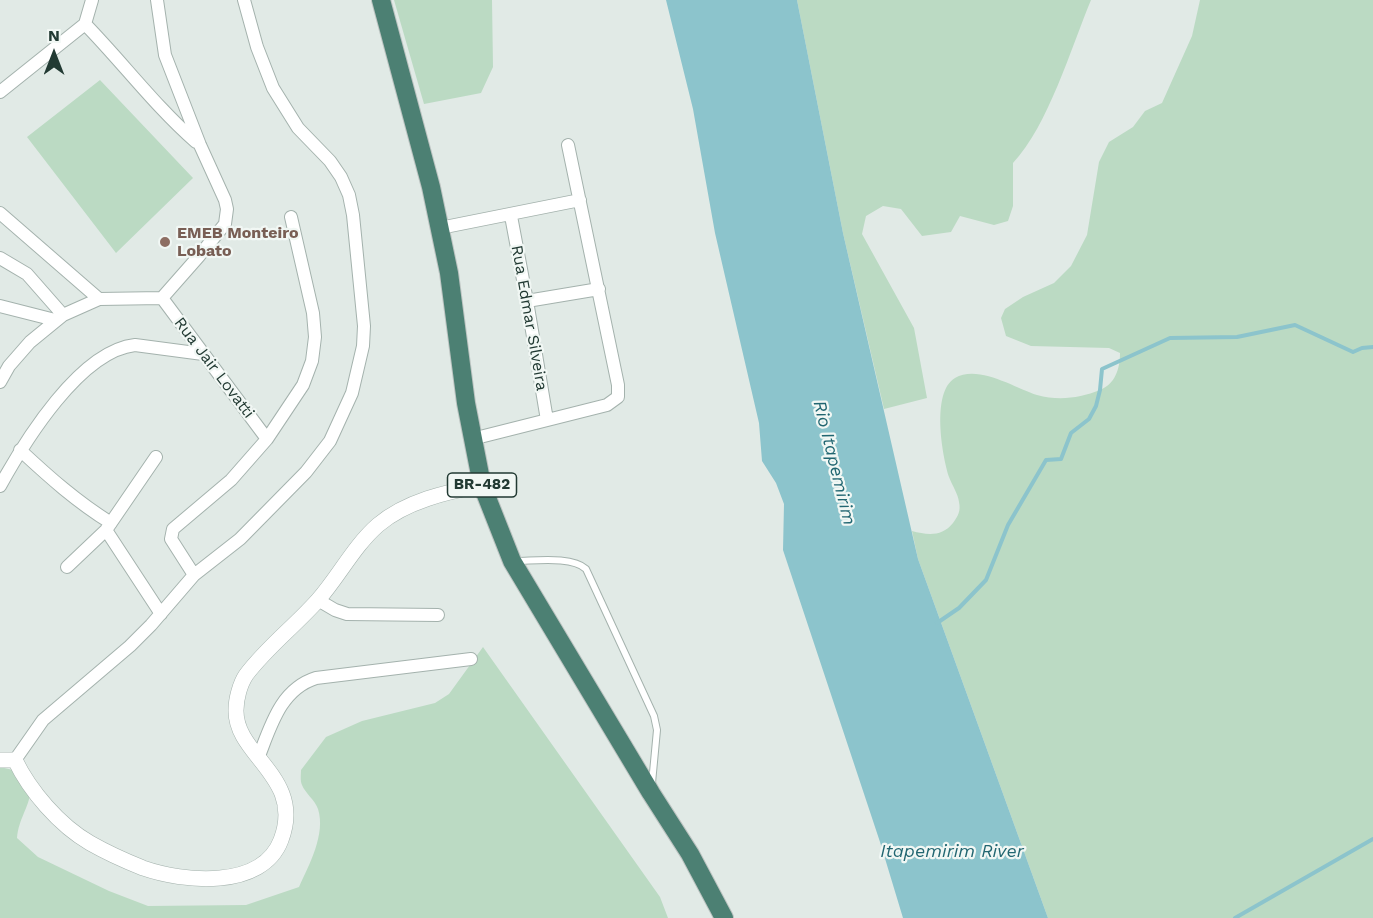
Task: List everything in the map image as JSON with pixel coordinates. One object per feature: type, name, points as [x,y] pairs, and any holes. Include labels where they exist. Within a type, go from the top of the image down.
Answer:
[{"type":"highway","name":"BR-482","points":[[381,0],[414,117],[440,228],[449,273],[472,439],[482,485],[512,561],[690,855],[724,918]]},
{"type":"street","points":[[0,92],[85,24],[92,0]]},
{"type":"street","points":[[0,382],[9,366],[30,342],[59,318],[99,299],[162,298],[220,231],[227,216],[225,200],[200,145],[165,55],[157,0]]},
{"type":"street","points":[[244,0],[257,47],[273,88],[298,128],[330,161],[349,195],[364,326],[363,346],[352,393],[330,441],[306,472],[240,539],[194,574],[160,615],[130,645],[43,720],[7,760],[22,774],[57,817],[90,843],[143,868],[177,876],[213,878],[238,877],[257,868],[272,855],[281,840],[285,817],[282,794],[273,775],[238,726],[236,709],[238,694],[245,677],[275,642],[318,600],[360,544],[378,525],[427,498],[482,485]]},
{"type":"street","points":[[85,24],[113,52],[176,125],[200,145]]},
{"type":"street","points":[[472,439],[607,405],[618,397],[618,384],[568,145]]},
{"type":"street","points":[[440,228],[510,216],[580,200]]},
{"type":"street","points":[[0,213],[99,299]]},
{"type":"street","name":"Rua Edmar Silveira","points":[[510,216],[547,420]]},
{"type":"street","points":[[194,574],[171,539],[173,529],[231,480],[267,439],[303,385],[312,362],[315,337],[313,313],[291,217]]},
{"type":"street","points":[[0,258],[27,274],[59,318]]},
{"type":"street","points":[[527,301],[599,289]]},
{"type":"street","name":"Rua Jair Lovatti","points":[[162,298],[267,439]]},
{"type":"street","points":[[0,306],[59,318]]},
{"type":"street","points":[[0,486],[20,450],[55,402],[82,372],[126,346],[135,345],[202,354]]},
{"type":"street","points":[[20,450],[57,486],[109,527],[160,615]]},
{"type":"street","points":[[67,567],[109,527],[156,457]]},
{"type":"street","points":[[318,600],[335,610],[348,614],[438,615]]},
{"type":"street","points":[[259,756],[273,721],[285,700],[304,682],[316,678],[471,659]]},
{"type":"lane","points":[[512,561],[568,561],[581,564],[586,569],[654,716],[657,730],[651,793]]},
{"type":"green space","points":[[394,0],[492,0],[493,67],[481,93],[424,104]]},
{"type":"green space","points":[[797,0],[1091,0],[1048,108],[1026,147],[1013,163],[1013,206],[1008,221],[994,225],[960,216],[951,232],[922,236],[901,209],[883,206],[866,216],[862,234],[914,328],[927,398],[884,409],[843,233]]},
{"type":"green space","points":[[1200,0],[1373,0],[1373,918],[1048,918],[918,559],[912,531],[939,533],[949,528],[959,513],[958,499],[949,477],[941,440],[940,424],[943,396],[948,385],[955,378],[964,374],[985,375],[1037,395],[1061,398],[1077,397],[1100,390],[1116,375],[1120,353],[1109,348],[1031,346],[1006,336],[1001,318],[1005,309],[1023,297],[1054,283],[1071,266],[1087,235],[1099,162],[1109,142],[1133,127],[1145,111],[1162,103],[1192,36]]},
{"type":"green space","points":[[100,80],[193,178],[116,253],[27,137]]},
{"type":"green space","points":[[483,647],[660,897],[668,918],[0,918],[0,767],[13,770],[31,790],[17,838],[38,857],[109,891],[148,906],[246,905],[299,887],[315,849],[320,829],[318,809],[302,785],[301,770],[326,737],[362,721],[435,703],[449,694]]},
{"type":"water","name":"Itapemirim River","points":[[666,0],[797,0],[843,233],[918,559],[1048,918],[903,918],[783,550],[784,504],[776,483],[762,461],[759,423],[715,233],[693,109]]},
{"type":"waterway","points":[[937,623],[959,608],[986,580],[1008,525],[1046,460],[1061,459],[1071,433],[1089,419],[1096,406],[1102,369],[1170,338],[1237,337],[1295,325],[1353,352],[1373,347]]},
{"type":"waterway","points":[[1235,918],[1373,839]]},
{"type":"place","name":"EMEB Monteiro Lobato","points":[[165,242]]},
{"type":"water label","name":"Rio Itapemirim","points":[[834,463]]}]
